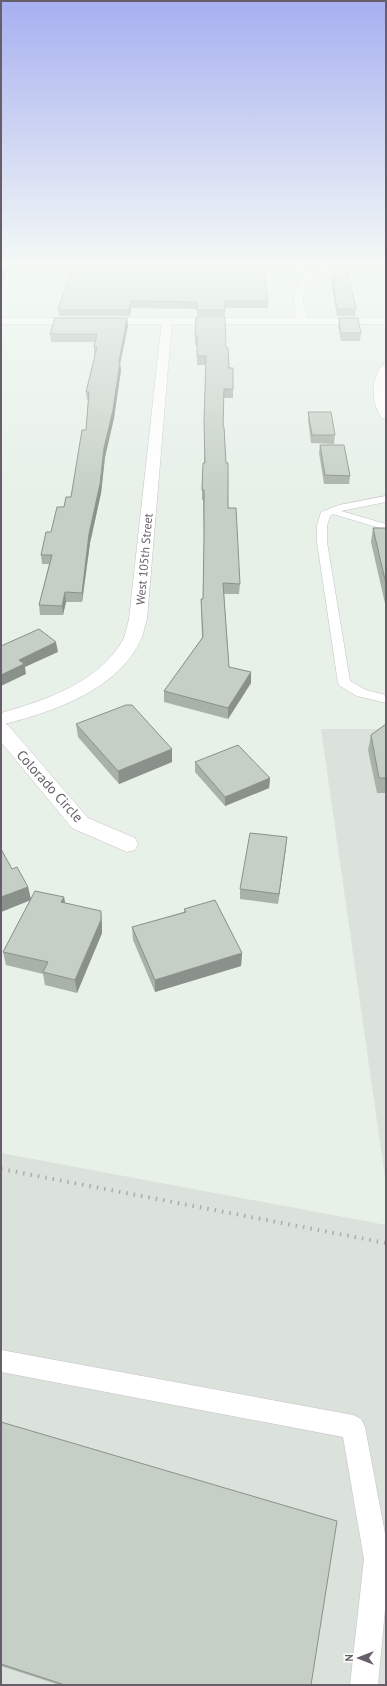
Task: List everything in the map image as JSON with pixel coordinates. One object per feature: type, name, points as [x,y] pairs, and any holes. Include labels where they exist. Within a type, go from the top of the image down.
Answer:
[{"type":"street","name":"West 105th Street","points":[[1,719],[41,708],[73,693],[99,676],[119,658],[132,639],[138,619],[165,342]]},
{"type":"street","points":[[386,368],[380,377],[378,386],[386,415]]},
{"type":"street","name":"Colorado Circle","points":[[1,729],[80,823],[127,844]]},
{"type":"lane","points":[[386,499],[339,508],[325,514],[322,526],[322,542],[344,683],[362,693],[386,699]]},
{"type":"lane","points":[[332,511],[386,527]]},
{"type":"lane","points":[[1,1361],[353,1427],[377,1559],[364,1685]]},
{"type":"shaded area","points":[[321,729],[386,729],[386,1184]]},
{"type":"shaded area","points":[[1,1153],[386,1225],[386,1685],[1,1685]]},
{"type":"building","points":[[95,342],[123,342],[113,410],[104,448],[100,484],[89,534],[82,593],[65,592],[62,606],[39,605],[52,555],[41,555],[46,532],[51,532],[57,507],[64,507],[66,497],[71,497],[82,430],[86,430],[89,392],[86,392],[97,347],[94,347]]},
{"type":"building","points":[[197,342],[226,342],[226,348],[228,348],[229,368],[233,368],[233,389],[224,389],[223,427],[226,463],[228,463],[228,508],[236,508],[240,584],[223,583],[229,667],[251,672],[228,708],[164,691],[203,637],[201,599],[203,599],[204,490],[202,490],[203,463],[205,463],[204,422],[206,356],[197,356]]},
{"type":"building","points":[[308,412],[331,412],[335,435],[312,435]]},
{"type":"building","points":[[320,445],[344,445],[350,476],[325,475]]},
{"type":"building","points":[[373,528],[386,528],[386,584]]},
{"type":"building","points":[[39,629],[56,642],[19,660],[24,664],[1,675],[1,646]]},
{"type":"building","points":[[126,705],[132,705],[172,749],[118,771],[76,724]]},
{"type":"building","points":[[386,724],[386,778],[379,778],[371,735]]},
{"type":"building","points":[[238,745],[270,778],[225,797],[195,762]]},
{"type":"building","points":[[250,833],[287,837],[279,894],[240,889]]},
{"type":"building","points":[[1,849],[12,869],[17,867],[28,887],[1,897]]},
{"type":"building","points":[[35,891],[64,897],[61,902],[101,911],[101,920],[75,980],[43,972],[48,962],[3,952]]},
{"type":"building","points":[[215,900],[242,953],[155,980],[132,927],[186,912],[184,909]]},
{"type":"building","points":[[1,1422],[337,1521],[311,1685],[65,1685],[1,1664]]},
{"type":"railway","points":[[1,1169],[386,1243]]}]
